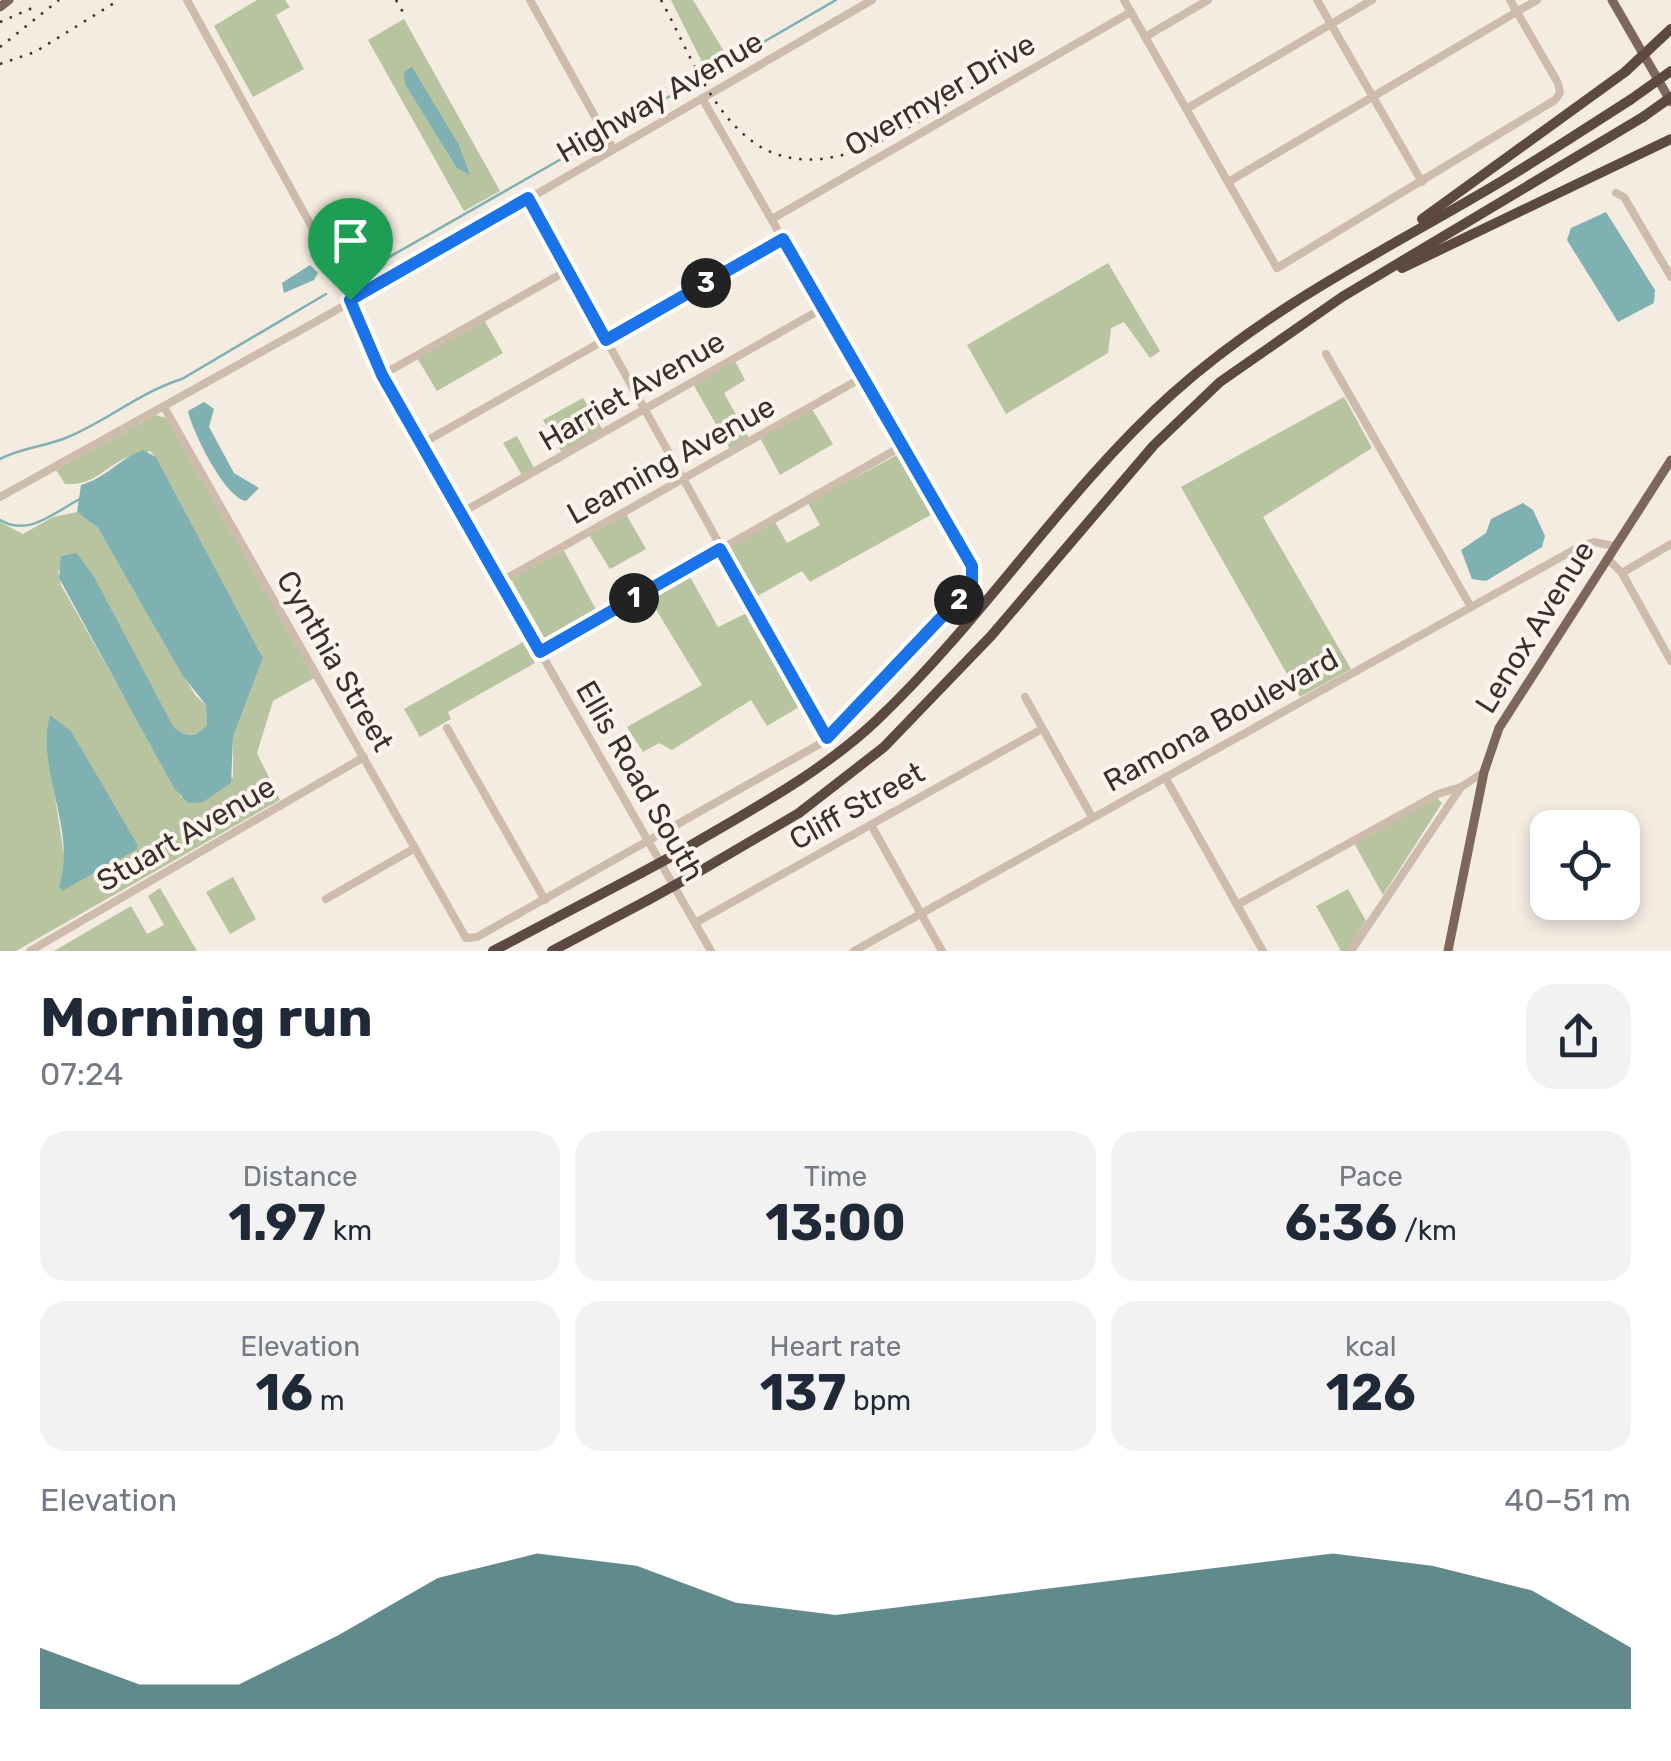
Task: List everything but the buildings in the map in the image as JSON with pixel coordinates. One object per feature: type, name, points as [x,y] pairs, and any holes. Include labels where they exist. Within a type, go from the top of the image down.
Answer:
[{"type":"highway","points":[[1383,247],[1644,56],[1671,29]]},
{"type":"highway","points":[[494,951],[676,854],[788,787],[874,723],[944,652],[1097,469],[1170,396],[1228,346],[1310,288],[1501,182],[1671,72]]},
{"type":"highway","points":[[552,951],[771,832],[872,758],[943,689],[1122,480],[1185,413],[1258,352],[1342,297],[1671,100]]},
{"type":"highway","points":[[1342,297],[1671,139]]},
{"type":"main road","points":[[0,7],[9,0]]},
{"type":"main road","points":[[1612,0],[1671,100]]},
{"type":"main road","name":"Lenox Avenue","points":[[1448,951],[1484,772],[1510,708],[1671,460]]},
{"type":"street","name":"Ellis Road South","points":[[187,0],[350,300],[382,375],[711,951]]},
{"type":"street","points":[[530,0],[613,149]]},
{"type":"street","name":"Highway Avenue","points":[[2,496],[164,408],[872,0]]},
{"type":"street","points":[[1124,0],[1277,268],[1548,106],[1560,93],[1510,0]]},
{"type":"street","points":[[1145,37],[1208,0]]},
{"type":"street","points":[[1317,0],[1422,182]]},
{"type":"street","points":[[1186,109],[1372,0]]},
{"type":"street","points":[[1228,182],[1537,0]]},
{"type":"street","name":"Overmyer Drive","points":[[772,219],[1131,12]]},
{"type":"street","points":[[446,728],[545,900],[827,738],[964,595],[975,575],[865,376],[702,98]]},
{"type":"street","points":[[1616,194],[1624,197],[1671,277]]},
{"type":"street","points":[[528,198],[827,738]]},
{"type":"street","points":[[422,444],[783,239]]},
{"type":"street","points":[[382,375],[568,270]]},
{"type":"street","name":"Harriet Avenue","points":[[461,513],[824,307]]},
{"type":"street","points":[[1326,354],[1471,608]]},
{"type":"street","name":"Leaming Avenue","points":[[500,582],[865,376]]},
{"type":"street","name":"Cynthia Street","points":[[164,408],[466,938],[477,937],[545,900]]},
{"type":"street","points":[[540,652],[904,445]]},
{"type":"street","name":"Ramona Boulevard","points":[[854,951],[1578,547],[1594,542],[1614,546]]},
{"type":"street","points":[[1622,573],[1671,544]]},
{"type":"street","points":[[1607,558],[1622,573],[1666,643],[1671,661]]},
{"type":"street","points":[[1025,698],[1092,818]]},
{"type":"street","name":"Cliff Street","points":[[695,923],[1042,729]]},
{"type":"street","name":"Stuart Avenue","points":[[30,951],[364,757]]},
{"type":"street","points":[[1237,905],[1438,794],[1461,788],[1484,772]]},
{"type":"street","points":[[1166,776],[1263,951]]},
{"type":"street","points":[[1352,951],[1461,788]]},
{"type":"street","points":[[871,825],[942,951]]},
{"type":"street","points":[[326,899],[414,848]]},
{"type":"green space","points":[[257,0],[285,0],[290,7],[276,15],[304,69],[253,97],[214,26]]},
{"type":"green space","points":[[671,0],[693,0],[728,58],[706,70]]},
{"type":"green space","points":[[404,19],[500,191],[464,211],[368,40]]},
{"type":"green space","points":[[1108,263],[1160,351],[1150,358],[1124,322],[1111,328],[1108,353],[1006,414],[967,345]]},
{"type":"green space","points":[[484,320],[503,353],[437,391],[417,358]]},
{"type":"green space","points":[[735,361],[745,380],[724,393],[749,438],[730,449],[693,384]]},
{"type":"green space","points":[[1344,397],[1372,448],[1263,517],[1351,669],[1300,697],[1181,487]]},
{"type":"green space","points":[[583,398],[603,430],[562,453],[543,420]]},
{"type":"green space","points":[[812,409],[833,444],[780,475],[760,438]]},
{"type":"green space","points":[[156,415],[166,418],[314,678],[273,701],[257,753],[280,800],[16,951],[0,951],[0,522],[23,534],[53,517],[77,512],[98,528],[195,695],[206,705],[207,725],[195,735],[174,729],[95,578],[77,553],[58,571],[61,585],[181,797],[233,777],[233,737],[263,658],[150,451],[121,460],[81,483],[65,484],[56,470]],"holes":[[[71,731],[131,836],[59,886],[66,867],[52,778]]]},
{"type":"green space","points":[[517,436],[534,468],[522,475],[503,443]]},
{"type":"green space","points":[[897,455],[904,456],[936,512],[810,582],[802,571],[752,599],[726,555],[729,547],[775,522],[787,543],[820,525],[808,503]]},
{"type":"green space","points":[[626,514],[646,549],[610,569],[589,535]]},
{"type":"green space","points":[[563,549],[599,615],[548,644],[511,579]]},
{"type":"green space","points":[[689,575],[718,627],[749,612],[804,704],[767,726],[751,700],[672,750],[659,743],[643,752],[627,727],[702,685],[649,598]]},
{"type":"green space","points":[[523,642],[535,663],[448,712],[451,719],[420,737],[404,709]]},
{"type":"green space","points":[[1437,798],[1442,803],[1383,895],[1354,843]]},
{"type":"green space","points":[[233,877],[256,919],[230,934],[206,892]]},
{"type":"green space","points":[[160,888],[197,951],[54,951],[131,906],[147,934],[164,925],[148,896]]},
{"type":"green space","points":[[1348,889],[1366,921],[1347,951],[1341,951],[1316,906]]},
{"type":"water","points":[[412,67],[459,145],[470,175],[457,168],[405,84],[404,72]]},
{"type":"water","points":[[1606,212],[1655,290],[1654,303],[1618,322],[1567,240],[1571,228]]},
{"type":"water","points":[[310,265],[318,273],[314,280],[284,293],[282,283]]},
{"type":"water","points":[[204,402],[214,409],[209,427],[234,473],[259,488],[246,501],[219,476],[196,433],[188,411]]},
{"type":"water","points":[[143,450],[156,457],[263,658],[233,737],[231,783],[203,802],[188,803],[174,788],[59,578],[61,556],[77,553],[95,578],[174,728],[195,735],[207,725],[206,705],[183,676],[98,528],[77,512],[81,485]]},
{"type":"water","points":[[1523,503],[1533,510],[1545,536],[1542,547],[1486,581],[1472,579],[1461,550],[1486,533],[1491,519]]},
{"type":"water","points":[[50,715],[71,731],[137,844],[137,849],[62,891],[59,886],[64,844],[48,757]]},
{"type":"waterway","points":[[748,51],[836,0]]},
{"type":"waterway","points":[[617,127],[732,60]]},
{"type":"waterway","points":[[356,276],[591,142]]},
{"type":"waterway","points":[[0,459],[82,430],[182,379],[326,294]]},
{"type":"waterway","points":[[0,520],[11,525],[31,525],[80,499]]},
{"type":"railway","points":[[0,47],[59,0]]},
{"type":"railway","points":[[0,64],[35,52],[119,0]]},
{"type":"railway","points":[[396,0],[404,14]]},
{"type":"railway","points":[[661,0],[716,103],[740,131],[773,153],[809,159],[847,154],[886,139],[1027,53]]},
{"type":"railway","points":[[0,22],[37,6]]},
{"type":"route","points":[[528,198],[606,340],[783,239],[972,566],[972,585],[827,738],[720,549],[540,652],[382,375],[350,300],[528,198]]}]
